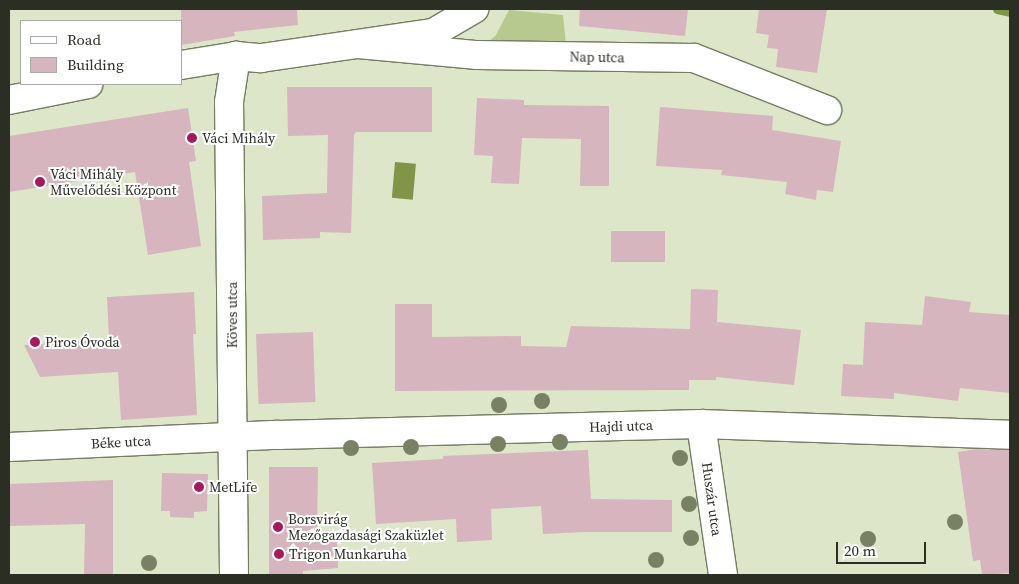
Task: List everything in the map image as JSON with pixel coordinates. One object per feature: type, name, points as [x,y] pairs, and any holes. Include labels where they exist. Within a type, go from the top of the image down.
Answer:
[{"type":"street","name":"Nap utca","points":[[182,65],[236,56],[261,58],[433,33],[474,9]]},
{"type":"street","name":"Nap utca","points":[[358,44],[477,55],[694,58],[827,110]]},
{"type":"street","name":"Köves utca","points":[[234,575],[229,102],[236,56]]},
{"type":"street","points":[[9,100],[83,85]]},
{"type":"street","name":"Hajdi utca","points":[[232,437],[701,424],[1010,435]]},
{"type":"street","name":"Huszár utca","points":[[701,424],[722,575]]},
{"type":"street","name":"Béke utca","points":[[9,447],[232,437]]},
{"type":"shaded area","points":[[509,10],[563,15],[566,45],[483,47],[496,35]]},
{"type":"shaded area","points":[[395,162],[416,164],[413,200],[392,198]]},
{"type":"building","points":[[181,9],[297,9],[298,25],[234,32],[235,36],[182,45]]},
{"type":"building","points":[[580,9],[688,9],[685,36],[579,26]]},
{"type":"building","points":[[759,9],[827,9],[817,73],[776,67],[778,49],[767,48],[769,35],[756,33]]},
{"type":"building","points":[[287,87],[432,87],[432,132],[356,132],[354,135],[351,233],[320,232],[320,238],[263,240],[262,196],[327,193],[328,135],[288,136]]},
{"type":"building","points":[[477,98],[524,100],[524,105],[609,106],[609,186],[580,186],[581,139],[522,138],[519,184],[491,183],[493,156],[474,155]]},
{"type":"building","points":[[660,107],[773,116],[772,130],[841,141],[833,192],[817,190],[816,200],[785,194],[787,182],[721,175],[722,170],[656,166]]},
{"type":"building","name":"Váci Mihály Művelődési Központ","points":[[188,108],[196,161],[189,162],[201,246],[148,255],[135,172],[9,192],[9,136]]},
{"type":"building","points":[[611,231],[665,231],[665,262],[611,262]]},
{"type":"building","points":[[691,289],[718,290],[717,322],[801,330],[794,385],[716,377],[716,380],[689,380],[689,390],[395,391],[395,304],[432,304],[432,337],[521,336],[521,346],[566,347],[571,326],[690,329]]},
{"type":"building","points":[[194,292],[196,334],[193,334],[197,415],[121,420],[118,372],[40,377],[24,345],[109,339],[107,297]]},
{"type":"building","points":[[925,296],[971,302],[969,312],[1010,315],[1010,393],[960,388],[958,401],[894,393],[894,399],[841,396],[843,364],[863,365],[865,322],[922,325]]},
{"type":"building","points":[[313,332],[315,402],[258,404],[256,334]]},
{"type":"building","points":[[977,449],[1010,450],[1010,573],[982,575],[980,560],[973,561],[958,452]]},
{"type":"building","points":[[588,450],[591,499],[672,500],[672,532],[543,534],[541,506],[491,509],[492,540],[457,542],[456,519],[376,524],[372,463],[443,459],[443,456]]},
{"type":"building","points":[[269,467],[318,467],[317,537],[337,535],[338,568],[303,571],[303,575],[269,575]]},
{"type":"building","points":[[162,473],[208,474],[207,511],[194,512],[194,518],[170,517],[170,511],[161,511]]},
{"type":"building","points":[[113,480],[113,575],[84,575],[85,524],[9,526],[9,484]]},
{"type":"waterway","points":[[997,9],[1010,12]]},
{"type":"place","name":"Váci Mihály","points":[[192,138]]},
{"type":"place","name":"Váci Mihály Művelődési Központ","points":[[40,182]]},
{"type":"place","name":"Piros Óvoda","points":[[35,342]]},
{"type":"place","name":"MetLife","points":[[199,487]]},
{"type":"place","name":"Borsvirág Mezőgazdasági Szaküzlet","points":[[278,527]]},
{"type":"place","name":"Trigon Munkaruha","points":[[279,554]]}]
